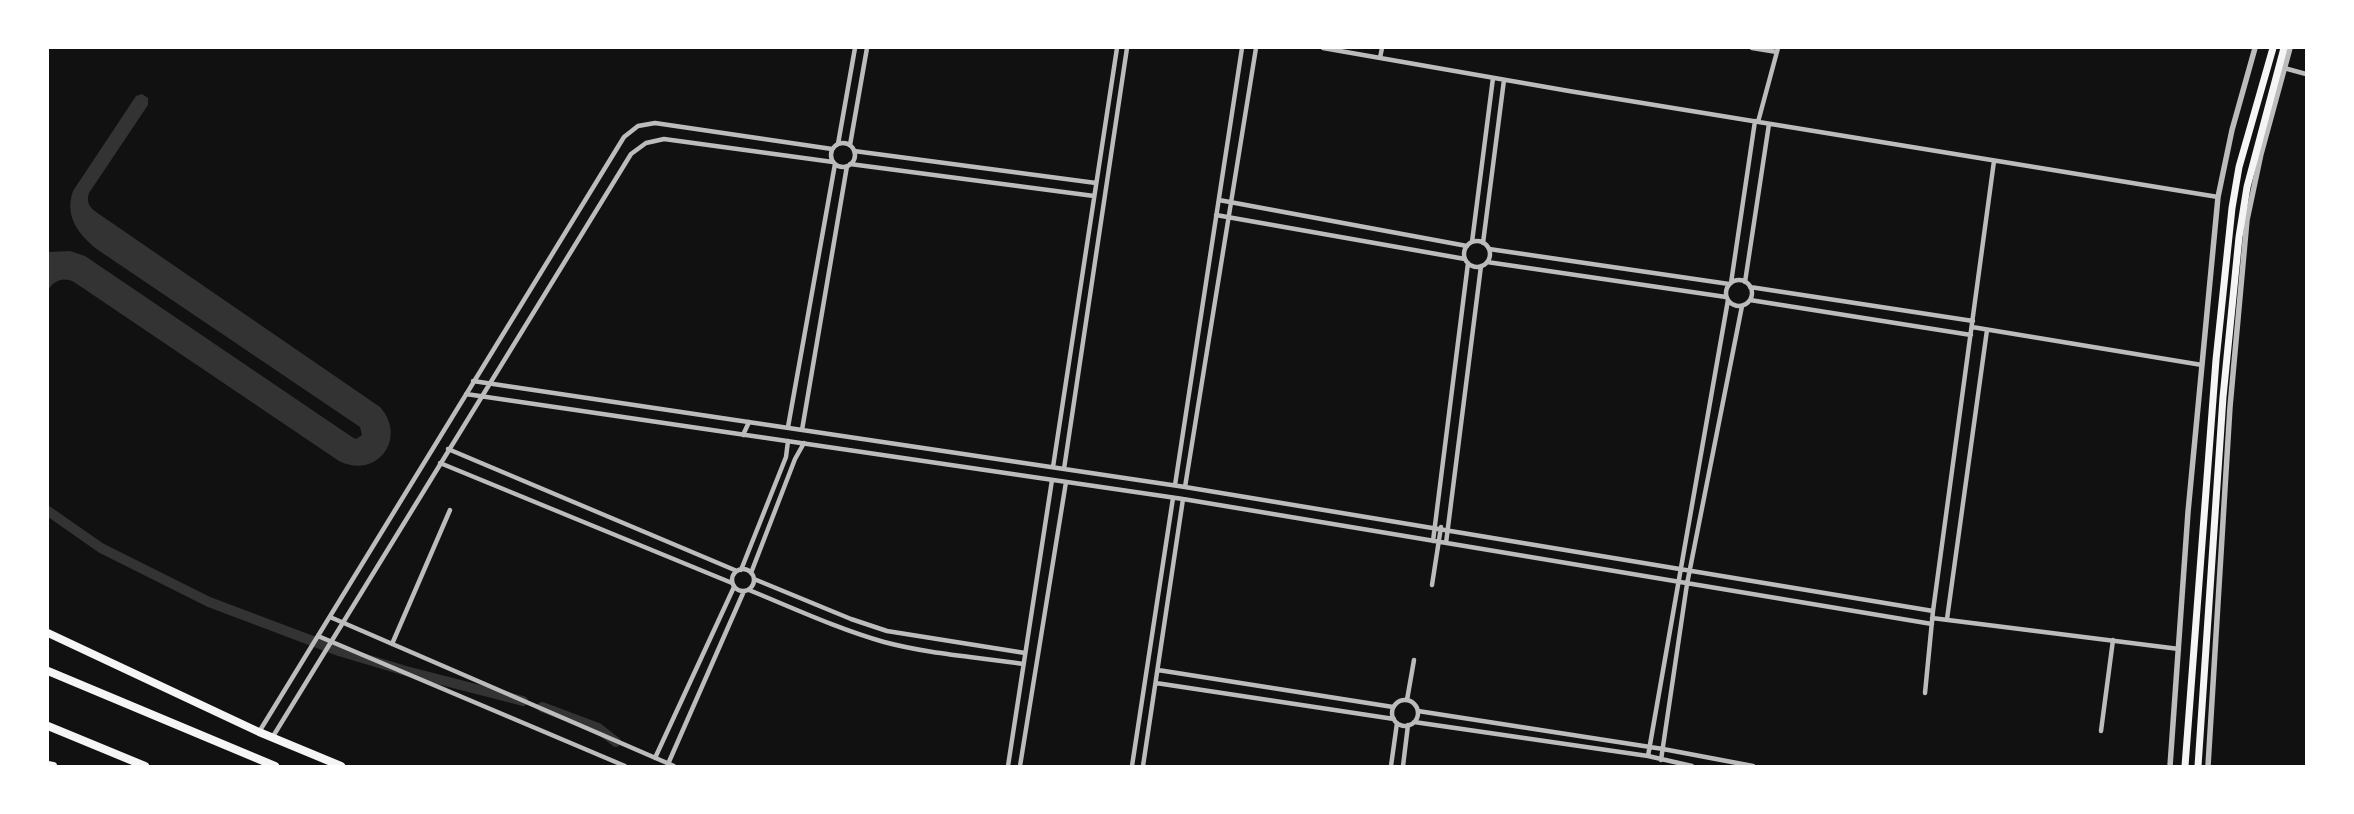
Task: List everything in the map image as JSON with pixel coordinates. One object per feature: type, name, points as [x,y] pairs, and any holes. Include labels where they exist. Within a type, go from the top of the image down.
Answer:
[{"type":"highway","points":[[48,633],[272,738],[341,766]]},
{"type":"highway","points":[[48,671],[275,766]]},
{"type":"highway","points":[[48,726],[145,766]]},
{"type":"highway","points":[[48,765],[53,766]]},
{"type":"main road","points":[[2185,766],[2216,360],[2232,208],[2239,167],[2273,48]]},
{"type":"main road","points":[[2198,766],[2224,387],[2239,237],[2247,187],[2284,48]]},
{"type":"street","points":[[788,428],[834,163],[831,153],[832,149],[838,144],[855,48]]},
{"type":"street","points":[[802,430],[848,165],[854,158],[854,152],[850,145],[868,48]]},
{"type":"street","points":[[1053,467],[1117,48]]},
{"type":"street","points":[[1064,468],[1127,48]]},
{"type":"street","points":[[1175,485],[1242,48]]},
{"type":"street","points":[[1186,487],[1256,48]]},
{"type":"street","points":[[1323,48],[1768,124],[2218,197]]},
{"type":"street","points":[[1380,58],[1382,48]]},
{"type":"street","points":[[1648,756],[1757,122],[1778,50],[1752,48]]},
{"type":"street","points":[[2170,766],[2188,512],[2218,197],[2232,130],[2255,48]]},
{"type":"street","points":[[2208,766],[2230,407],[2243,256],[2251,196],[2290,48]]},
{"type":"street","points":[[2284,68],[2306,74]]},
{"type":"street","points":[[1432,585],[1436,542],[1435,526],[1466,261],[1464,252],[1469,244],[1493,78]]},
{"type":"street","points":[[1483,243],[1504,80]]},
{"type":"street","points":[[259,732],[624,137],[630,131],[646,124],[655,123],[832,149]]},
{"type":"street","points":[[1745,282],[1768,124]]},
{"type":"street","points":[[272,738],[448,449],[631,154],[638,147],[664,139],[848,165],[1094,196]]},
{"type":"street","points":[[838,144],[850,145]]},
{"type":"street","points":[[1102,145],[1112,146]]},
{"type":"street","points":[[854,152],[1096,183]]},
{"type":"street","points":[[1925,692],[1933,610],[1994,160]]},
{"type":"street","points":[[1218,200],[1469,244],[1483,243],[1489,249],[1730,284],[1738,280],[1745,282],[1750,288],[1750,300]]},
{"type":"street","points":[[1216,215],[1466,261],[1474,266],[1481,266],[1487,262],[1490,256],[1489,249]]},
{"type":"street","points":[[1487,262],[1727,298],[1736,306],[1742,306],[1750,300],[1971,335]]},
{"type":"street","points":[[1446,543],[1481,266]]},
{"type":"street","points":[[1083,270],[1094,271]]},
{"type":"street","points":[[1206,282],[1218,285]]},
{"type":"street","points":[[1750,288],[1973,321]]},
{"type":"street","points":[[1661,760],[1690,570],[1742,306]]},
{"type":"street","points":[[1972,327],[2202,365]]},
{"type":"street","points":[[1947,619],[1987,330]]},
{"type":"street","points":[[474,381],[1175,485],[1435,526],[1933,610]]},
{"type":"street","points":[[466,394],[1183,499],[1677,583],[1932,624]]},
{"type":"street","points":[[743,435],[749,422]]},
{"type":"street","points":[[656,758],[733,585],[733,576],[739,570],[786,457],[788,441]]},
{"type":"street","points":[[804,443],[795,459],[751,573],[754,579],[852,619],[887,631],[1025,653]]},
{"type":"street","points":[[448,449],[739,570],[751,573]]},
{"type":"street","points":[[440,463],[733,585],[846,629],[884,642],[912,648],[1023,664]]},
{"type":"street","points":[[1008,766],[1052,480]]},
{"type":"street","points":[[1020,766],[1066,482]]},
{"type":"street","points":[[1132,766],[1173,498]]},
{"type":"street","points":[[1143,766],[1183,499]]},
{"type":"street","points":[[392,644],[450,510]]},
{"type":"street","points":[[1436,542],[1441,527]]},
{"type":"street","points":[[668,764],[746,590],[753,584],[754,579]]},
{"type":"street","points":[[330,617],[674,766]]},
{"type":"street","points":[[1932,618],[2178,649]]},
{"type":"street","points":[[318,636],[625,766]]},
{"type":"street","points":[[2101,731],[2112,640]]},
{"type":"street","points":[[1407,700],[1414,660]]},
{"type":"street","points":[[1158,670],[1394,707]]},
{"type":"street","points":[[1156,683],[1395,721],[1408,726]]},
{"type":"street","points":[[1391,766],[1395,721],[1394,707],[1400,701],[1407,700],[1414,704],[1418,711],[1414,722],[1408,726],[1403,766]]},
{"type":"street","points":[[1418,711],[1663,749],[1753,766]]},
{"type":"street","points":[[1414,722],[1648,756],[1692,766]]},
{"type":"shaded area","points":[[142,94],[148,98],[148,105],[89,193],[88,201],[90,206],[96,212],[380,407],[388,419],[391,431],[389,443],[384,453],[376,460],[365,465],[353,465],[339,461],[74,282],[59,280],[48,290],[48,252],[70,251],[85,256],[352,437],[356,439],[362,435],[360,427],[98,250],[79,232],[70,209],[73,191],[136,96]]},
{"type":"waterway","points":[[48,511],[101,548],[209,602],[339,651],[406,671],[523,701]]},
{"type":"waterway","points":[[542,707],[598,728],[616,742]]}]
